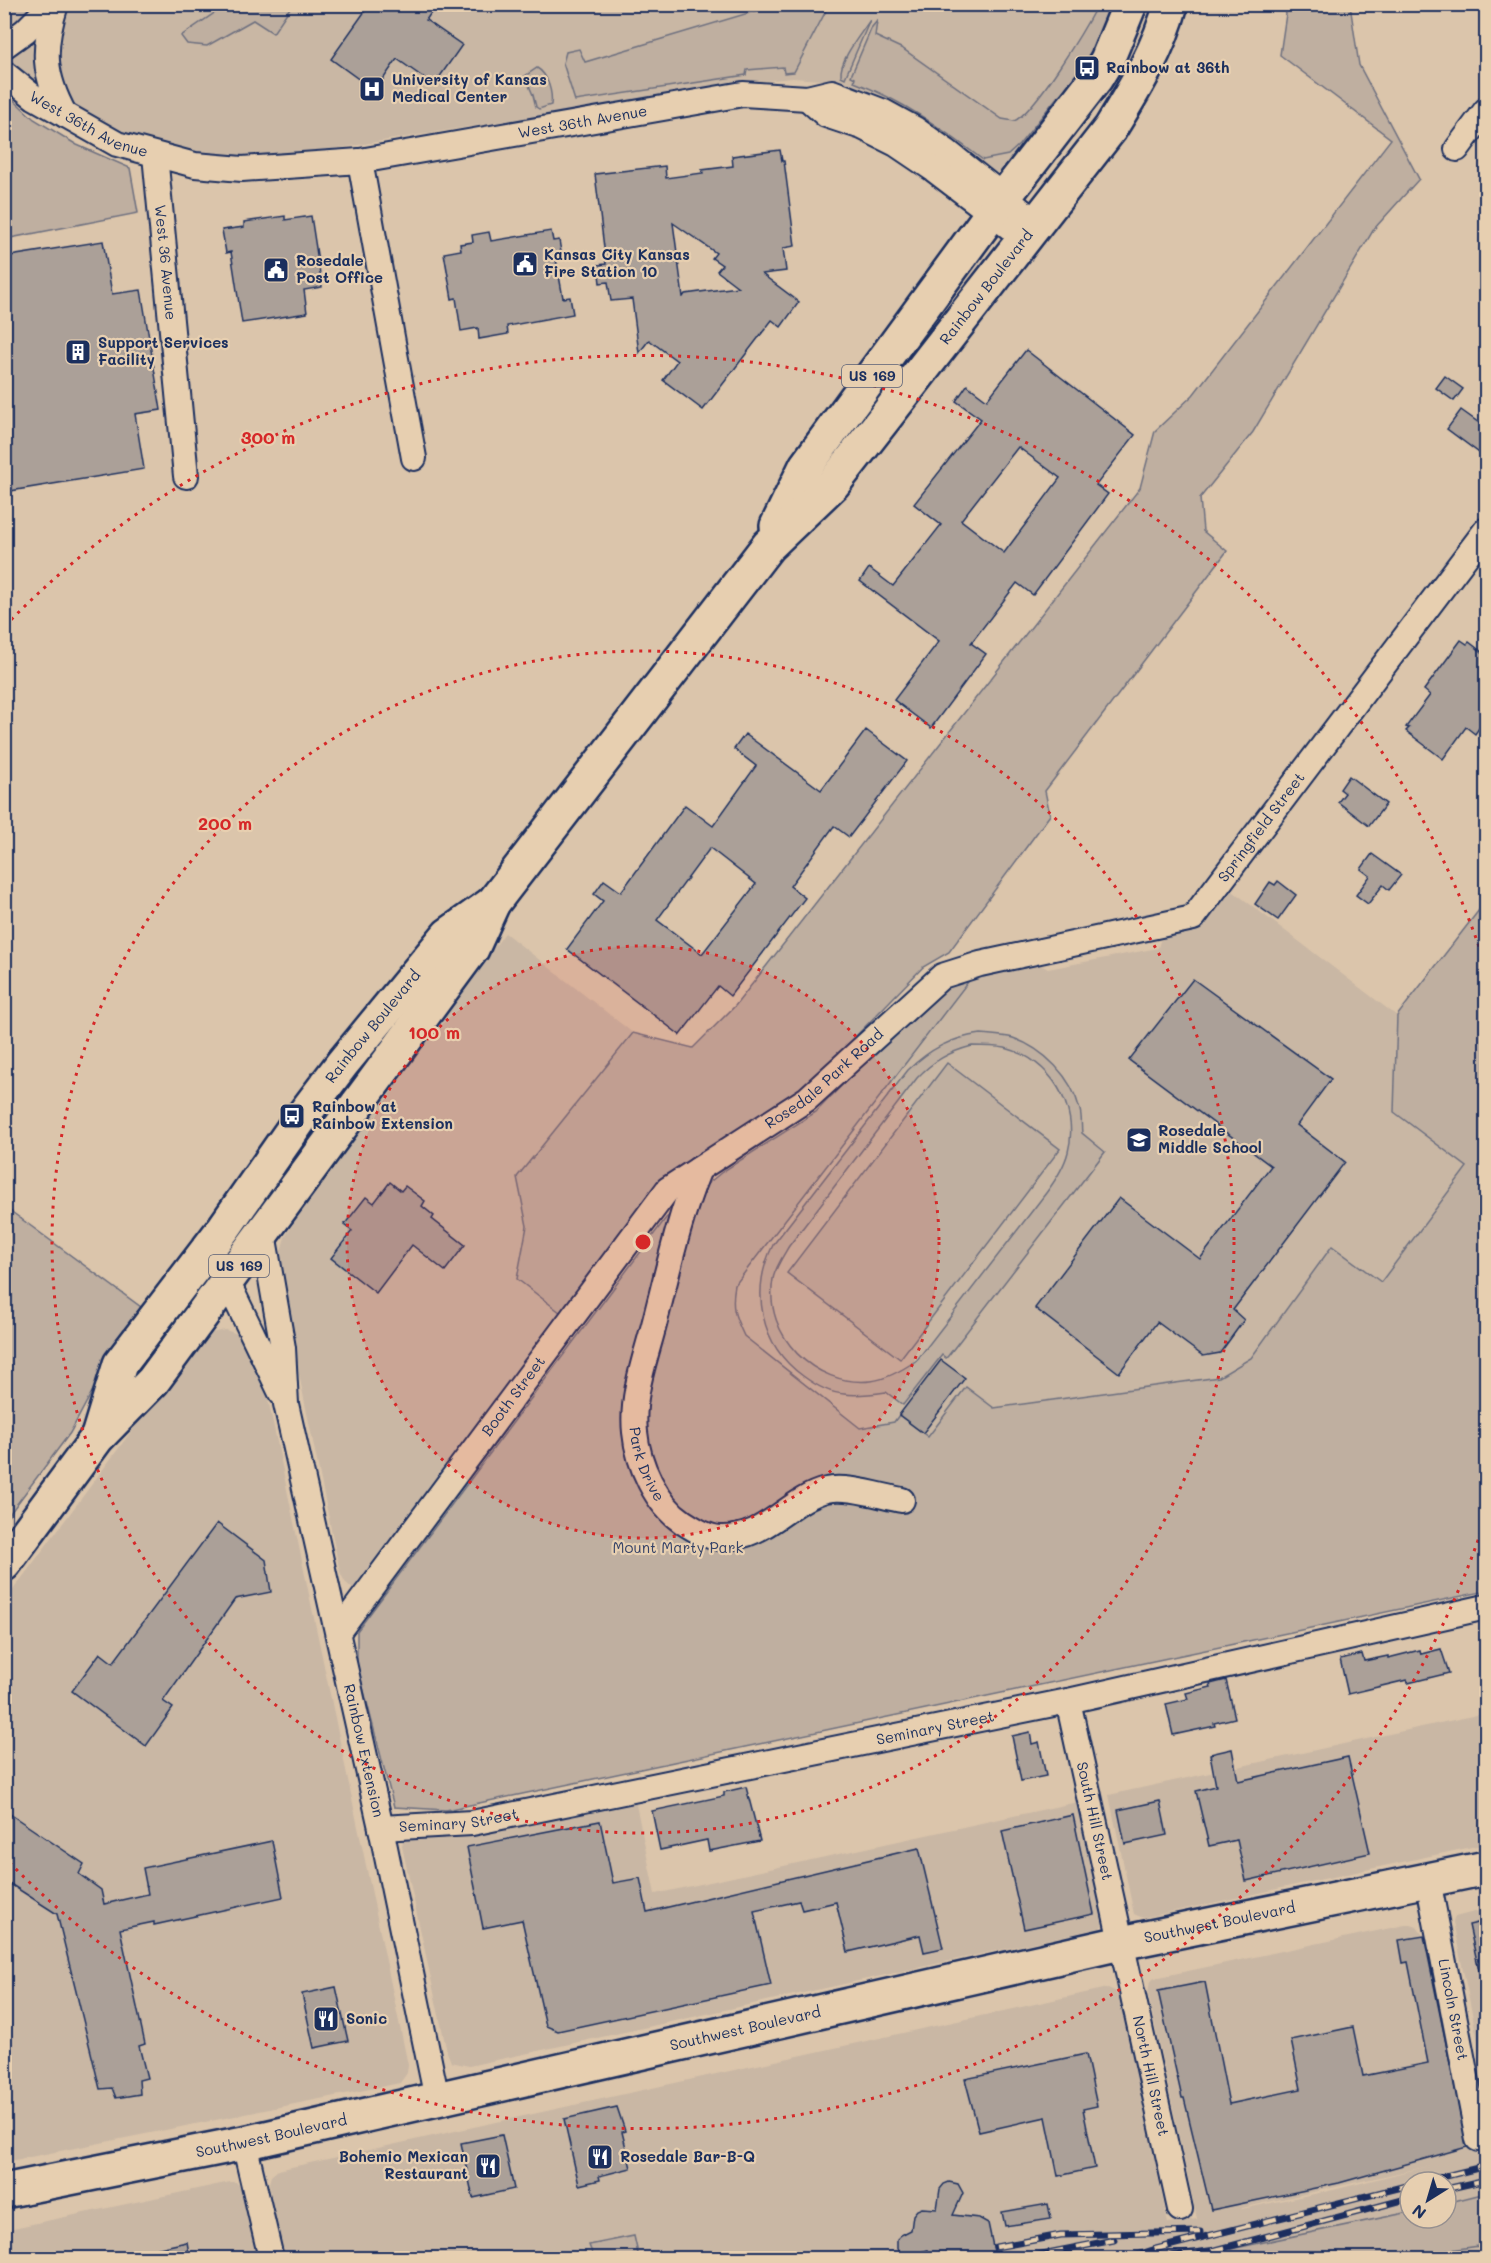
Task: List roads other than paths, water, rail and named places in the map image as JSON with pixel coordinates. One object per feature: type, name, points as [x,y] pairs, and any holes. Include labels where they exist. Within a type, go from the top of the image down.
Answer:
[{"type":"main road","name":"Rainbow Boulevard","points":[[768,546],[806,466],[998,206],[1096,78],[1107,60],[1130,4]]},
{"type":"main road","name":"Rainbow Boulevard","points":[[4,1564],[97,1438],[153,1381],[472,949],[493,903],[768,546],[833,484],[1110,129],[1142,76],[1166,23],[1171,4]]},
{"type":"main road","name":"Rainbow Boulevard","points":[[97,1438],[120,1364],[224,1228],[336,1072],[448,935],[493,903]]},
{"type":"main road","name":"Southwest Boulevard","points":[[4,2191],[244,2143],[1120,1943],[1486,1868]]},
{"type":"street","points":[[4,46],[25,31],[54,4]]},
{"type":"street","points":[[54,4],[46,51],[46,66],[54,95],[65,115]]},
{"type":"street","name":"West 36th Avenue","points":[[4,73],[34,97],[117,144],[195,165],[242,169],[360,161],[742,94],[807,98],[826,115],[862,127],[896,144],[933,169],[998,206],[1031,231]]},
{"type":"street","points":[[1456,149],[1486,110]]},
{"type":"street","name":"West 36 Avenue","points":[[155,155],[186,476]]},
{"type":"street","points":[[360,161],[414,458]]},
{"type":"street","name":"Springfield Street","points":[[942,976],[992,962],[1193,918],[1486,530]]},
{"type":"street","name":"Rosedale Park Road","points":[[699,1169],[807,1099],[942,976]]},
{"type":"street","name":"Park Drive","points":[[699,1169],[685,1204],[636,1398],[635,1433],[648,1480],[672,1514],[698,1531],[719,1538],[741,1535],[766,1526],[824,1490],[837,1489],[902,1500]]},
{"type":"street","name":"Booth Street","points":[[338,1632],[668,1189],[699,1169]]},
{"type":"street","name":"Rainbow Extension","points":[[224,1228],[224,1265],[227,1281],[286,1404]]},
{"type":"street","name":"Rainbow Extension","points":[[263,1233],[283,1348],[286,1404],[381,1828],[437,2099]]},
{"type":"street","name":"Seminary Street","points":[[381,1828],[472,1823],[1068,1701],[1486,1607]]},
{"type":"street","name":"South Hill Street","points":[[1068,1701],[1120,1943]]},
{"type":"street","name":"Lincoln Street","points":[[1428,1880],[1478,2139]]},
{"type":"street","name":"North Hill Street","points":[[1120,1943],[1180,2209]]},
{"type":"street","points":[[244,2143],[272,2259]]},
{"type":"railway","points":[[1458,2173],[1486,2166]]},
{"type":"railway","points":[[1458,2186],[1486,2180]]},
{"type":"railway","points":[[1128,2258],[1398,2188]]},
{"type":"railway","points":[[1156,2258],[1216,2250],[1398,2201]]},
{"type":"railway","points":[[996,2247],[1061,2235],[1200,2232]]},
{"type":"railway","points":[[1022,2258],[1114,2240]]},
{"type":"place","name":"Rainbow at 36th","points":[[1087,68]]},
{"type":"place","name":"University of Kansas Medical Center","points":[[372,89]]},
{"type":"place","name":"Kansas City Kansas Fire Station 10","points":[[525,264]]},
{"type":"place","name":"Rosedale Post Office","points":[[276,270]]},
{"type":"place","name":"Support Services Facility","points":[[78,352]]},
{"type":"place","name":"Rainbow at Rainbow Extension","points":[[292,1116]]},
{"type":"place","name":"Rosedale Middle School","points":[[1139,1140]]},
{"type":"place","name":"Sonic","points":[[326,2019]]},
{"type":"place","name":"Rosedale Bar-B-Q","points":[[600,2157]]},
{"type":"place","name":"Bohemio Mexican Restaurant","points":[[488,2166]]},
{"type":"park label","name":"Mount Marty Park","points":[[678,1548]]}]
